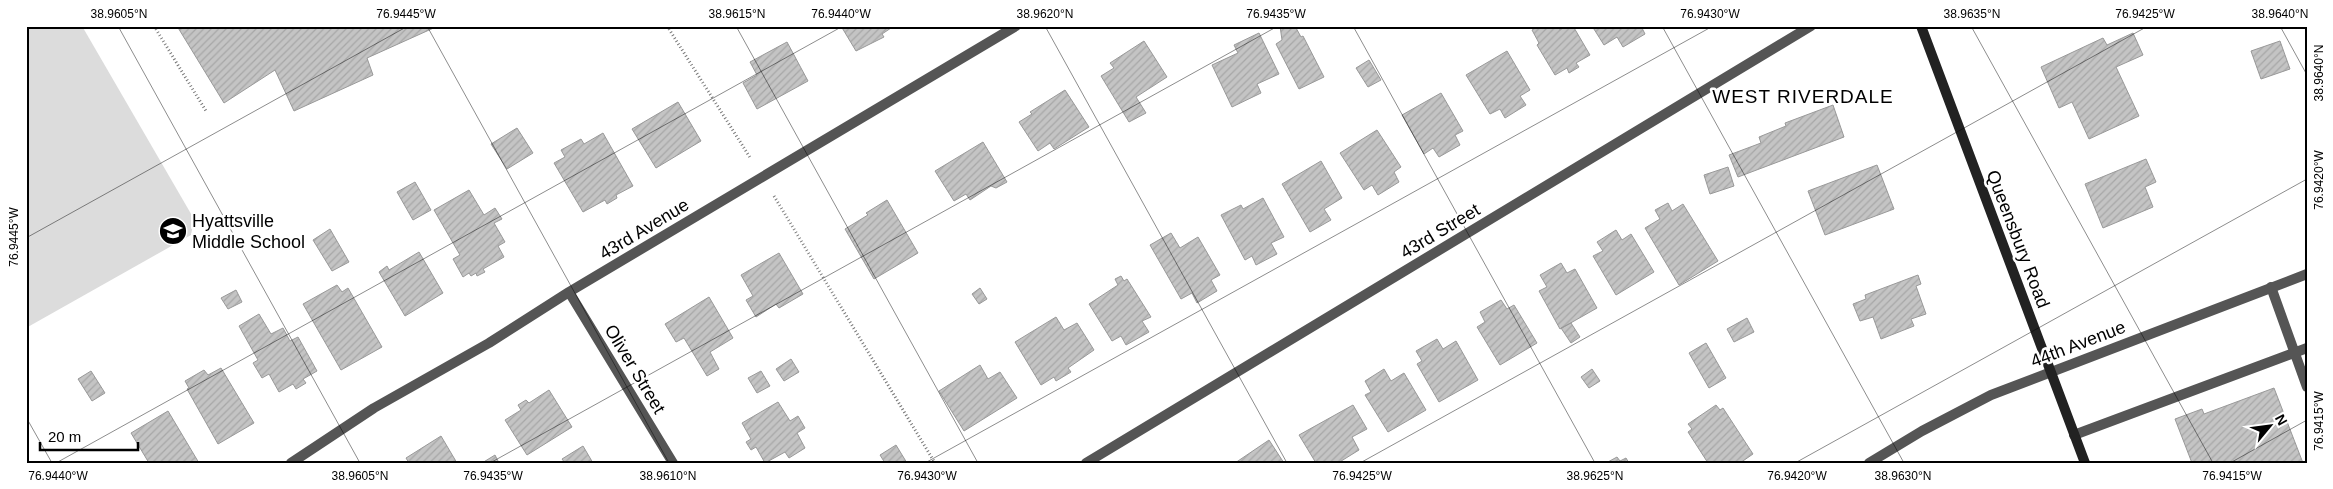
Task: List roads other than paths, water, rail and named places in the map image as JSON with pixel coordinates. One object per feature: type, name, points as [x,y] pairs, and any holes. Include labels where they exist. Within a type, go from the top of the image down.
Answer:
[{"type":"street","name":"43rd Avenue","points":[[291,463],[374,408],[489,343],[569,292],[1016,26]]},
{"type":"street","name":"43rd Street","points":[[1086,463],[1811,26]]},
{"type":"street","name":"Queensbury Road","points":[[1921,26],[2085,463]]},
{"type":"street","name":"44th Avenue","points":[[1869,463],[1922,431],[1991,395],[2307,274]]},
{"type":"street","points":[[2271,288],[2307,387]]},
{"type":"street","name":"Oliver Street","points":[[569,292],[673,463]]},
{"type":"street","points":[[2074,435],[2307,348]]},
{"type":"place","name":"Hyattsville Middle School","points":[[173,231]]},
{"type":"district","name":"WEST RIVERDALE","points":[[1803,96]]}]
